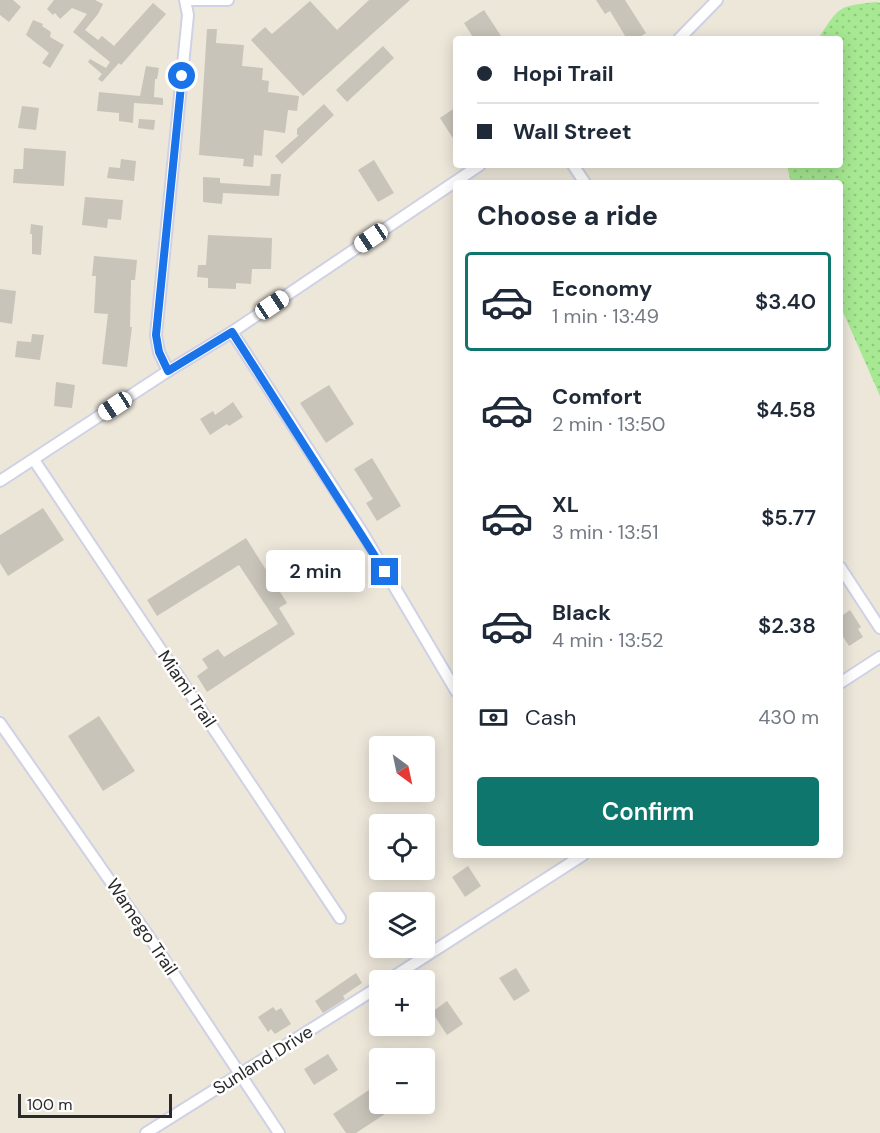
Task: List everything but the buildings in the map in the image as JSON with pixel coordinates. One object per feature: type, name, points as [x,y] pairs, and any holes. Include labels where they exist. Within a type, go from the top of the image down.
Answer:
[{"type":"street","points":[[168,371],[159,352],[156,335],[188,15],[185,0],[228,0]]},
{"type":"street","points":[[682,36],[717,0]]},
{"type":"street","points":[[458,180],[476,168]]},
{"type":"street","points":[[0,481],[232,332],[453,183]]},
{"type":"street","points":[[232,332],[362,532],[453,686]]},
{"type":"street","name":"Miami Trail","points":[[34,460],[340,918]]},
{"type":"street","points":[[843,572],[880,628]]},
{"type":"street","points":[[843,681],[880,657]]},
{"type":"street","name":"Wamego Trail","points":[[0,723],[154,944],[279,1133]]},
{"type":"street","points":[[404,970],[578,858]]},
{"type":"street","name":"Sunland Drive","points":[[146,1133],[369,993]]},
{"type":"green space","points":[[880,3],[880,396],[843,312],[843,180],[790,180],[788,168],[843,168],[843,36],[820,36],[835,14],[853,5]]},
{"type":"route","points":[[182,76],[156,335],[159,352],[168,371],[232,332],[362,532],[385,572]]}]
